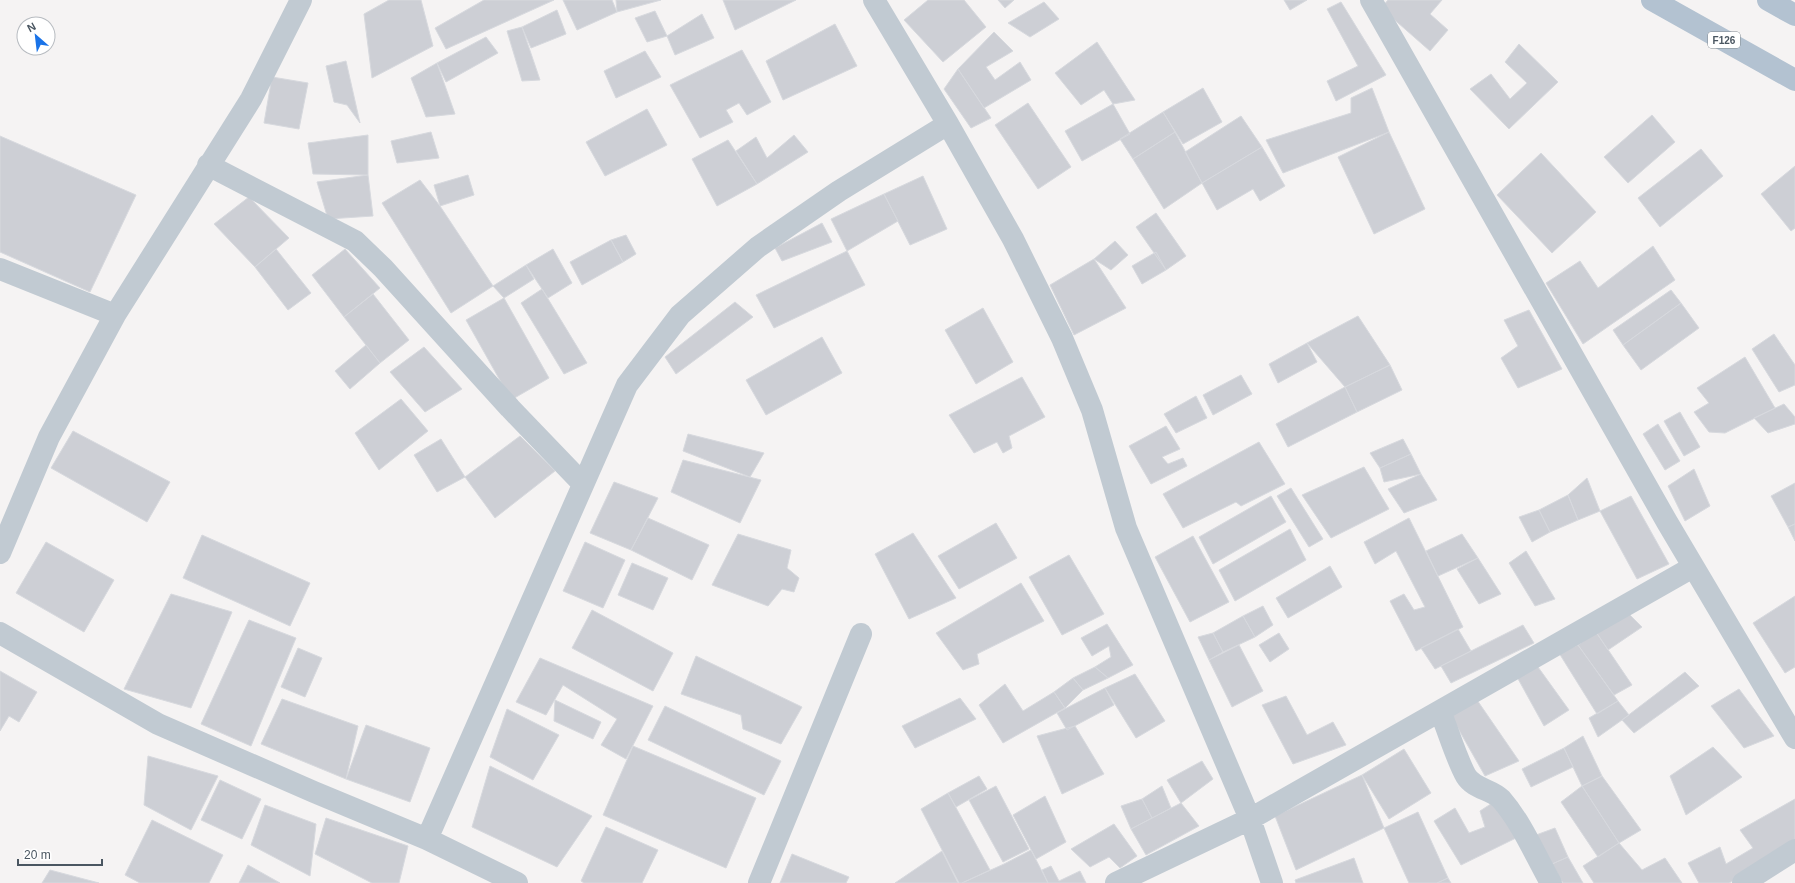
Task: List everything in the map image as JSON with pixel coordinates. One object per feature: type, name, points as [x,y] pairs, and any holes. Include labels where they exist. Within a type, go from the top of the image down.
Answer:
[{"type":"main road","name":"F126","points":[[1652,0],[1795,80]]},
{"type":"main road","points":[[1768,0],[1795,15]]},
{"type":"street","points":[[0,553],[50,438],[115,315],[208,165],[251,99],[301,0]]},
{"type":"street","points":[[874,0],[948,124],[1013,239],[1062,338],[1092,410],[1126,528],[1250,819],[1272,883]]},
{"type":"street","points":[[1371,0],[1693,567],[1795,738]]},
{"type":"street","points":[[427,839],[627,385],[680,315],[758,247],[839,191],[948,124]]},
{"type":"street","points":[[208,165],[355,241],[383,268],[510,408],[583,484]]},
{"type":"street","points":[[0,268],[115,315]]},
{"type":"street","points":[[1116,883],[1250,819],[1693,567]]},
{"type":"street","points":[[0,633],[158,724],[314,792],[427,839],[517,883]]},
{"type":"street","points":[[759,883],[861,634]]},
{"type":"street","points":[[1440,711],[1467,776],[1475,785],[1488,790],[1500,798],[1516,820],[1551,883]]},
{"type":"street","points":[[1743,883],[1795,850]]},
{"type":"building","points":[[389,0],[421,0],[433,46],[372,78],[364,14]]},
{"type":"building","points":[[484,0],[554,0],[446,49],[435,28]]},
{"type":"building","points":[[563,0],[612,0],[617,12],[577,30]]},
{"type":"building","points":[[616,0],[661,0],[617,12]]},
{"type":"building","points":[[723,0],[796,0],[735,30]]},
{"type":"building","points":[[928,0],[964,0],[986,27],[943,62],[904,20]]},
{"type":"building","points":[[998,0],[1014,0],[1005,8]]},
{"type":"building","points":[[1284,0],[1307,0],[1290,10]]},
{"type":"building","points":[[1388,0],[1442,0],[1430,14],[1448,30],[1430,51],[1381,8]]},
{"type":"building","points":[[1044,2],[1059,19],[1030,37],[1008,23]]},
{"type":"building","points":[[1341,2],[1386,75],[1336,101],[1327,81],[1358,66],[1327,9]]},
{"type":"building","points":[[557,10],[566,34],[531,48],[522,27]]},
{"type":"building","points":[[655,11],[667,36],[647,42],[635,18]]},
{"type":"building","points":[[702,14],[714,38],[675,55],[667,36]]},
{"type":"building","points":[[835,24],[857,66],[783,100],[766,61]]},
{"type":"building","points":[[522,27],[540,80],[522,81],[507,31]]},
{"type":"building","points":[[994,32],[1013,51],[986,67],[995,80],[1020,62],[1031,80],[984,108],[958,69]]},
{"type":"building","points":[[486,37],[498,53],[446,82],[437,63]]},
{"type":"building","points":[[1097,42],[1135,100],[1113,104],[1104,90],[1081,105],[1055,73]]},
{"type":"building","points":[[1519,44],[1558,82],[1509,129],[1470,89],[1491,74],[1510,99],[1527,83],[1505,62]]},
{"type":"building","points":[[742,50],[771,102],[747,115],[739,103],[726,110],[733,122],[700,138],[670,85]]},
{"type":"building","points":[[645,51],[661,77],[616,98],[604,71]]},
{"type":"building","points":[[346,61],[360,123],[347,105],[334,102],[326,66]]},
{"type":"building","points":[[437,63],[455,114],[426,117],[411,78]]},
{"type":"building","points":[[958,69],[991,118],[971,128],[944,89]]},
{"type":"building","points":[[272,77],[308,83],[299,129],[264,123]]},
{"type":"building","points":[[1203,88],[1222,122],[1183,144],[1163,112]]},
{"type":"building","points":[[1372,88],[1389,132],[1283,173],[1266,140],[1351,113],[1351,98]]},
{"type":"building","points":[[1028,103],[1071,167],[1038,189],[995,125]]},
{"type":"building","points":[[1113,104],[1130,134],[1082,161],[1065,131]]},
{"type":"building","points":[[647,109],[667,145],[605,176],[586,142]]},
{"type":"building","points":[[1163,112],[1175,132],[1133,159],[1120,139]]},
{"type":"building","points":[[1652,115],[1675,142],[1628,183],[1604,157]]},
{"type":"building","points":[[1241,116],[1262,147],[1202,183],[1185,152]]},
{"type":"building","points":[[431,132],[439,158],[397,163],[391,141]]},
{"type":"building","points":[[1175,132],[1202,183],[1164,209],[1133,159]]},
{"type":"building","points":[[1389,132],[1425,209],[1374,234],[1338,157]]},
{"type":"building","points":[[368,135],[368,175],[313,174],[308,143]]},
{"type":"building","points":[[794,135],[808,152],[757,184],[736,151],[756,137],[767,158]]},
{"type":"building","points":[[0,136],[136,195],[90,292],[0,252]]},
{"type":"building","points":[[728,140],[757,184],[717,206],[692,159]]},
{"type":"building","points":[[1262,147],[1285,186],[1260,201],[1253,189],[1217,210],[1202,183]]},
{"type":"building","points":[[1701,149],[1723,176],[1660,227],[1638,198]]},
{"type":"building","points":[[1541,153],[1596,212],[1552,253],[1497,195]]},
{"type":"building","points":[[1795,166],[1795,228],[1791,231],[1761,194]]},
{"type":"building","points":[[368,175],[373,216],[328,219],[317,182]]},
{"type":"building","points":[[468,175],[474,195],[440,206],[434,185]]},
{"type":"building","points":[[923,176],[947,229],[910,245],[884,194]]},
{"type":"building","points":[[420,180],[440,206],[493,286],[451,313],[382,203]]},
{"type":"building","points":[[884,194],[898,221],[847,251],[831,219]]},
{"type":"building","points":[[249,197],[289,238],[255,267],[214,224]]},
{"type":"building","points":[[1156,213],[1186,256],[1166,270],[1136,227]]},
{"type":"building","points":[[822,223],[832,242],[782,261],[775,248]]},
{"type":"building","points":[[626,235],[636,254],[623,262],[611,240]]},
{"type":"building","points":[[611,240],[623,262],[582,285],[570,262]]},
{"type":"building","points":[[1115,241],[1128,255],[1111,270],[1094,259]]},
{"type":"building","points":[[1653,246],[1675,280],[1583,344],[1546,283],[1580,261],[1598,288]]},
{"type":"building","points":[[276,249],[311,293],[288,310],[255,267]]},
{"type":"building","points":[[345,249],[380,288],[344,317],[312,275]]},
{"type":"building","points":[[553,249],[572,283],[548,298],[526,265]]},
{"type":"building","points":[[847,251],[865,285],[774,328],[756,295]]},
{"type":"building","points":[[1156,252],[1166,270],[1142,284],[1132,266]]},
{"type":"building","points":[[1094,259],[1126,308],[1074,335],[1050,285]]},
{"type":"building","points":[[526,265],[534,279],[504,298],[493,286]]},
{"type":"building","points":[[542,289],[587,363],[564,374],[521,303]]},
{"type":"building","points":[[1671,290],[1681,303],[1623,345],[1613,330]]},
{"type":"building","points":[[373,294],[409,340],[380,363],[344,317]]},
{"type":"building","points":[[504,298],[549,378],[511,400],[466,320]]},
{"type":"building","points":[[735,302],[753,317],[676,374],[665,357]]},
{"type":"building","points":[[1681,303],[1699,328],[1641,370],[1623,345]]},
{"type":"building","points":[[983,308],[1013,362],[976,384],[945,330]]},
{"type":"building","points":[[1529,310],[1562,369],[1518,388],[1501,358],[1518,346],[1504,320]]},
{"type":"building","points":[[1358,316],[1390,365],[1345,387],[1307,343]]},
{"type":"building","points":[[1774,334],[1795,365],[1795,385],[1779,392],[1752,349]]},
{"type":"building","points":[[822,337],[842,373],[766,415],[746,380]]},
{"type":"building","points":[[1307,343],[1317,362],[1278,383],[1269,364]]},
{"type":"building","points":[[366,345],[380,363],[350,389],[335,371]]},
{"type":"building","points":[[424,347],[462,389],[425,412],[390,372]]},
{"type":"building","points":[[1745,357],[1775,408],[1725,433],[1709,432],[1694,412],[1709,403],[1697,388]]},
{"type":"building","points":[[1390,365],[1402,390],[1357,412],[1345,387]]},
{"type":"building","points":[[1241,375],[1252,394],[1213,415],[1203,395]]},
{"type":"building","points":[[1022,377],[1045,417],[1009,436],[1012,448],[1003,453],[997,442],[974,453],[949,415]]},
{"type":"building","points":[[1345,387],[1357,412],[1288,447],[1276,424]]},
{"type":"building","points":[[1196,396],[1207,418],[1176,433],[1164,414]]},
{"type":"building","points":[[401,399],[428,431],[379,470],[355,433]]},
{"type":"building","points":[[1784,404],[1795,417],[1795,424],[1768,433],[1754,418]]},
{"type":"building","points":[[1680,412],[1700,447],[1684,456],[1664,421]]},
{"type":"building","points":[[1658,424],[1680,461],[1665,470],[1643,434]]},
{"type":"building","points":[[1166,426],[1180,449],[1162,457],[1168,464],[1183,458],[1187,466],[1151,484],[1129,446]]},
{"type":"building","points":[[73,431],[170,482],[147,522],[51,468]]},
{"type":"building","points":[[688,434],[764,453],[750,477],[683,451]]},
{"type":"building","points":[[520,436],[555,471],[495,518],[465,477]]},
{"type":"building","points":[[441,439],[465,477],[437,492],[414,455]]},
{"type":"building","points":[[1403,439],[1411,454],[1380,468],[1370,453]]},
{"type":"building","points":[[1259,442],[1285,484],[1241,506],[1236,502],[1183,528],[1163,494]]},
{"type":"building","points":[[1411,454],[1421,474],[1384,482],[1380,468]]},
{"type":"building","points":[[683,460],[761,480],[740,523],[671,492]]},
{"type":"building","points":[[1364,467],[1389,509],[1331,538],[1302,495]]},
{"type":"building","points":[[1694,469],[1710,506],[1685,521],[1668,486]]},
{"type":"building","points":[[1421,474],[1437,500],[1404,513],[1388,489]]},
{"type":"building","points":[[1587,478],[1600,511],[1578,520],[1568,495]]},
{"type":"building","points":[[614,482],[658,498],[631,550],[590,533]]},
{"type":"building","points":[[1795,483],[1795,524],[1788,527],[1771,496]]},
{"type":"building","points":[[1291,488],[1323,539],[1309,547],[1277,496]]},
{"type":"building","points":[[1568,495],[1578,520],[1550,532],[1539,510]]},
{"type":"building","points":[[1271,496],[1286,522],[1213,564],[1199,537]]},
{"type":"building","points":[[1631,496],[1669,564],[1637,579],[1600,511]]},
{"type":"building","points":[[1539,510],[1550,532],[1532,542],[1519,517]]},
{"type":"building","points":[[648,518],[709,545],[692,580],[631,550]]},
{"type":"building","points":[[1409,518],[1463,627],[1416,651],[1390,601],[1404,594],[1414,610],[1425,607],[1396,551],[1375,564],[1364,542]]},
{"type":"building","points":[[996,523],[1017,558],[959,589],[938,556]]},
{"type":"building","points":[[1795,524],[1795,541],[1788,527]]},
{"type":"building","points":[[1290,529],[1306,560],[1235,601],[1219,570]]},
{"type":"building","points":[[913,533],[956,598],[909,619],[875,554]]},
{"type":"building","points":[[738,534],[791,550],[787,568],[799,578],[794,592],[782,589],[768,606],[712,585]]},
{"type":"building","points":[[1462,534],[1478,558],[1438,576],[1426,551]]},
{"type":"building","points":[[202,535],[310,583],[290,626],[183,578]]},
{"type":"building","points":[[1193,536],[1229,602],[1190,622],[1155,557]]},
{"type":"building","points":[[46,542],[114,580],[84,632],[16,593]]},
{"type":"building","points":[[585,542],[625,560],[603,608],[563,591]]},
{"type":"building","points":[[1526,551],[1555,599],[1535,606],[1509,563]]},
{"type":"building","points":[[1069,555],[1104,614],[1062,635],[1029,577]]},
{"type":"building","points":[[1478,558],[1501,594],[1479,604],[1457,569]]},
{"type":"building","points":[[632,563],[668,578],[653,610],[618,595]]},
{"type":"building","points":[[1330,566],[1342,587],[1288,618],[1276,598]]},
{"type":"building","points":[[1021,583],[1044,621],[977,654],[979,664],[963,670],[936,633]]},
{"type":"building","points":[[171,594],[232,612],[191,708],[124,689]]},
{"type":"building","points":[[1795,596],[1795,667],[1785,673],[1753,623]]},
{"type":"building","points":[[1263,606],[1273,625],[1255,637],[1243,616]]},
{"type":"building","points":[[592,610],[673,653],[653,691],[572,648]]},
{"type":"building","points":[[1629,614],[1642,627],[1608,650],[1596,632]]},
{"type":"building","points":[[1243,616],[1255,637],[1223,652],[1213,633]]},
{"type":"building","points":[[249,620],[296,638],[251,746],[201,724]]},
{"type":"building","points":[[1107,624],[1133,665],[1108,678],[1095,667],[1111,657],[1109,646],[1092,656],[1081,638]]},
{"type":"building","points":[[1523,625],[1534,643],[1451,683],[1441,666]]},
{"type":"building","points":[[1458,629],[1471,651],[1435,669],[1421,648]]},
{"type":"building","points":[[1596,632],[1632,685],[1614,695],[1578,645]]},
{"type":"building","points":[[1213,633],[1223,652],[1209,660],[1198,637]]},
{"type":"building","points":[[1279,633],[1289,649],[1270,662],[1259,645]]},
{"type":"building","points":[[1239,645],[1263,691],[1232,707],[1209,660]]},
{"type":"building","points":[[1578,645],[1618,701],[1597,714],[1559,653]]},
{"type":"building","points":[[298,648],[322,658],[305,697],[281,687]]},
{"type":"building","points":[[696,656],[802,707],[781,744],[743,729],[741,715],[681,694]]},
{"type":"building","points":[[540,658],[653,706],[626,759],[601,745],[617,719],[563,685],[546,715],[516,702]]},
{"type":"building","points":[[1095,667],[1108,678],[1083,690],[1073,678]]},
{"type":"building","points":[[1538,667],[1569,710],[1544,726],[1517,677]]},
{"type":"building","points":[[0,671],[37,692],[19,722],[9,716],[0,731]]},
{"type":"building","points":[[1685,672],[1699,686],[1634,733],[1622,720]]},
{"type":"building","points":[[1135,674],[1165,721],[1136,738],[1105,688]]},
{"type":"building","points":[[1073,678],[1083,690],[1065,708],[1054,692]]},
{"type":"building","points":[[1005,684],[1023,711],[1054,692],[1065,708],[1003,743],[979,705]]},
{"type":"building","points":[[1105,688],[1114,705],[1067,730],[1057,713]]},
{"type":"building","points":[[1739,689],[1774,736],[1744,748],[1711,706]]},
{"type":"building","points":[[1286,696],[1307,735],[1333,722],[1346,745],[1293,764],[1262,705]]},
{"type":"building","points":[[960,698],[976,719],[915,748],[902,726]]},
{"type":"building","points":[[282,699],[358,726],[346,779],[261,744]]},
{"type":"building","points":[[555,700],[601,722],[593,739],[554,721]]},
{"type":"building","points":[[1477,700],[1519,761],[1485,776],[1451,716]]},
{"type":"building","points":[[1618,701],[1629,715],[1598,737],[1589,718]]},
{"type":"building","points":[[665,706],[781,761],[764,795],[648,740]]},
{"type":"building","points":[[507,709],[559,735],[533,780],[490,757]]},
{"type":"building","points":[[366,725],[430,748],[410,802],[346,779]]},
{"type":"building","points":[[1075,726],[1104,774],[1062,794],[1037,736]]},
{"type":"building","points":[[1583,736],[1602,776],[1582,786],[1564,748]]},
{"type":"building","points":[[633,746],[756,798],[726,868],[603,815]]},
{"type":"building","points":[[1713,747],[1742,777],[1686,815],[1670,776]]},
{"type":"building","points":[[1564,748],[1573,767],[1531,787],[1522,769]]},
{"type":"building","points":[[1404,749],[1431,793],[1389,819],[1362,775]]},
{"type":"building","points":[[148,756],[218,776],[191,830],[144,805]]},
{"type":"building","points":[[1202,761],[1213,779],[1181,803],[1167,780]]},
{"type":"building","points":[[490,766],[592,816],[557,867],[472,827]]},
{"type":"building","points":[[1362,775],[1384,828],[1296,870],[1275,816]]},
{"type":"building","points":[[979,776],[987,789],[956,807],[948,793]]},
{"type":"building","points":[[1602,776],[1641,830],[1619,843],[1582,786]]},
{"type":"building","points":[[220,780],[261,799],[242,839],[201,820]]},
{"type":"building","points":[[996,786],[1029,849],[1003,862],[969,800]]},
{"type":"building","points":[[1162,786],[1171,808],[1152,818],[1142,799]]},
{"type":"building","points":[[1582,786],[1619,843],[1598,857],[1561,802]]},
{"type":"building","points":[[948,793],[990,870],[962,883],[959,883],[921,809]]},
{"type":"building","points":[[1045,796],[1066,842],[1036,859],[1013,815]]},
{"type":"building","points":[[1500,798],[1516,838],[1461,865],[1434,821],[1455,808],[1469,833],[1485,827],[1480,811]]},
{"type":"building","points":[[1142,799],[1152,818],[1131,829],[1121,806]]},
{"type":"building","points":[[1795,799],[1795,847],[1729,883],[1699,883],[1688,863],[1720,847],[1726,864],[1753,848],[1740,830]]},
{"type":"building","points":[[1181,803],[1199,826],[1146,855],[1131,829]]},
{"type":"building","points":[[265,805],[316,824],[310,876],[251,845]]},
{"type":"building","points":[[1418,812],[1448,878],[1437,883],[1409,883],[1384,828]]},
{"type":"building","points":[[326,818],[408,846],[399,883],[372,883],[315,854]]},
{"type":"building","points":[[152,820],[223,855],[209,883],[140,883],[125,875]]},
{"type":"building","points":[[1114,824],[1137,856],[1120,868],[1109,857],[1090,867],[1071,849]]},
{"type":"building","points":[[606,827],[658,850],[642,883],[584,883],[581,881]]},
{"type":"building","points":[[1555,828],[1568,857],[1552,864],[1536,835]]},
{"type":"building","points":[[1619,843],[1642,870],[1665,858],[1682,883],[1594,883],[1583,866]]},
{"type":"building","points":[[1031,850],[1048,883],[962,883],[1004,864]]},
{"type":"building","points":[[942,851],[958,883],[895,883]]},
{"type":"building","points":[[792,854],[849,877],[846,883],[780,883]]},
{"type":"building","points":[[1568,857],[1583,883],[1563,883],[1552,864]]},
{"type":"building","points":[[1354,858],[1363,883],[1296,883],[1295,880]]},
{"type":"building","points":[[248,865],[280,883],[239,883]]},
{"type":"building","points":[[1051,866],[1059,881],[1080,871],[1086,883],[1048,883],[1042,870]]},
{"type":"building","points":[[50,870],[99,883],[42,883]]},
{"type":"building","points":[[1448,878],[1451,883],[1437,883]]}]
